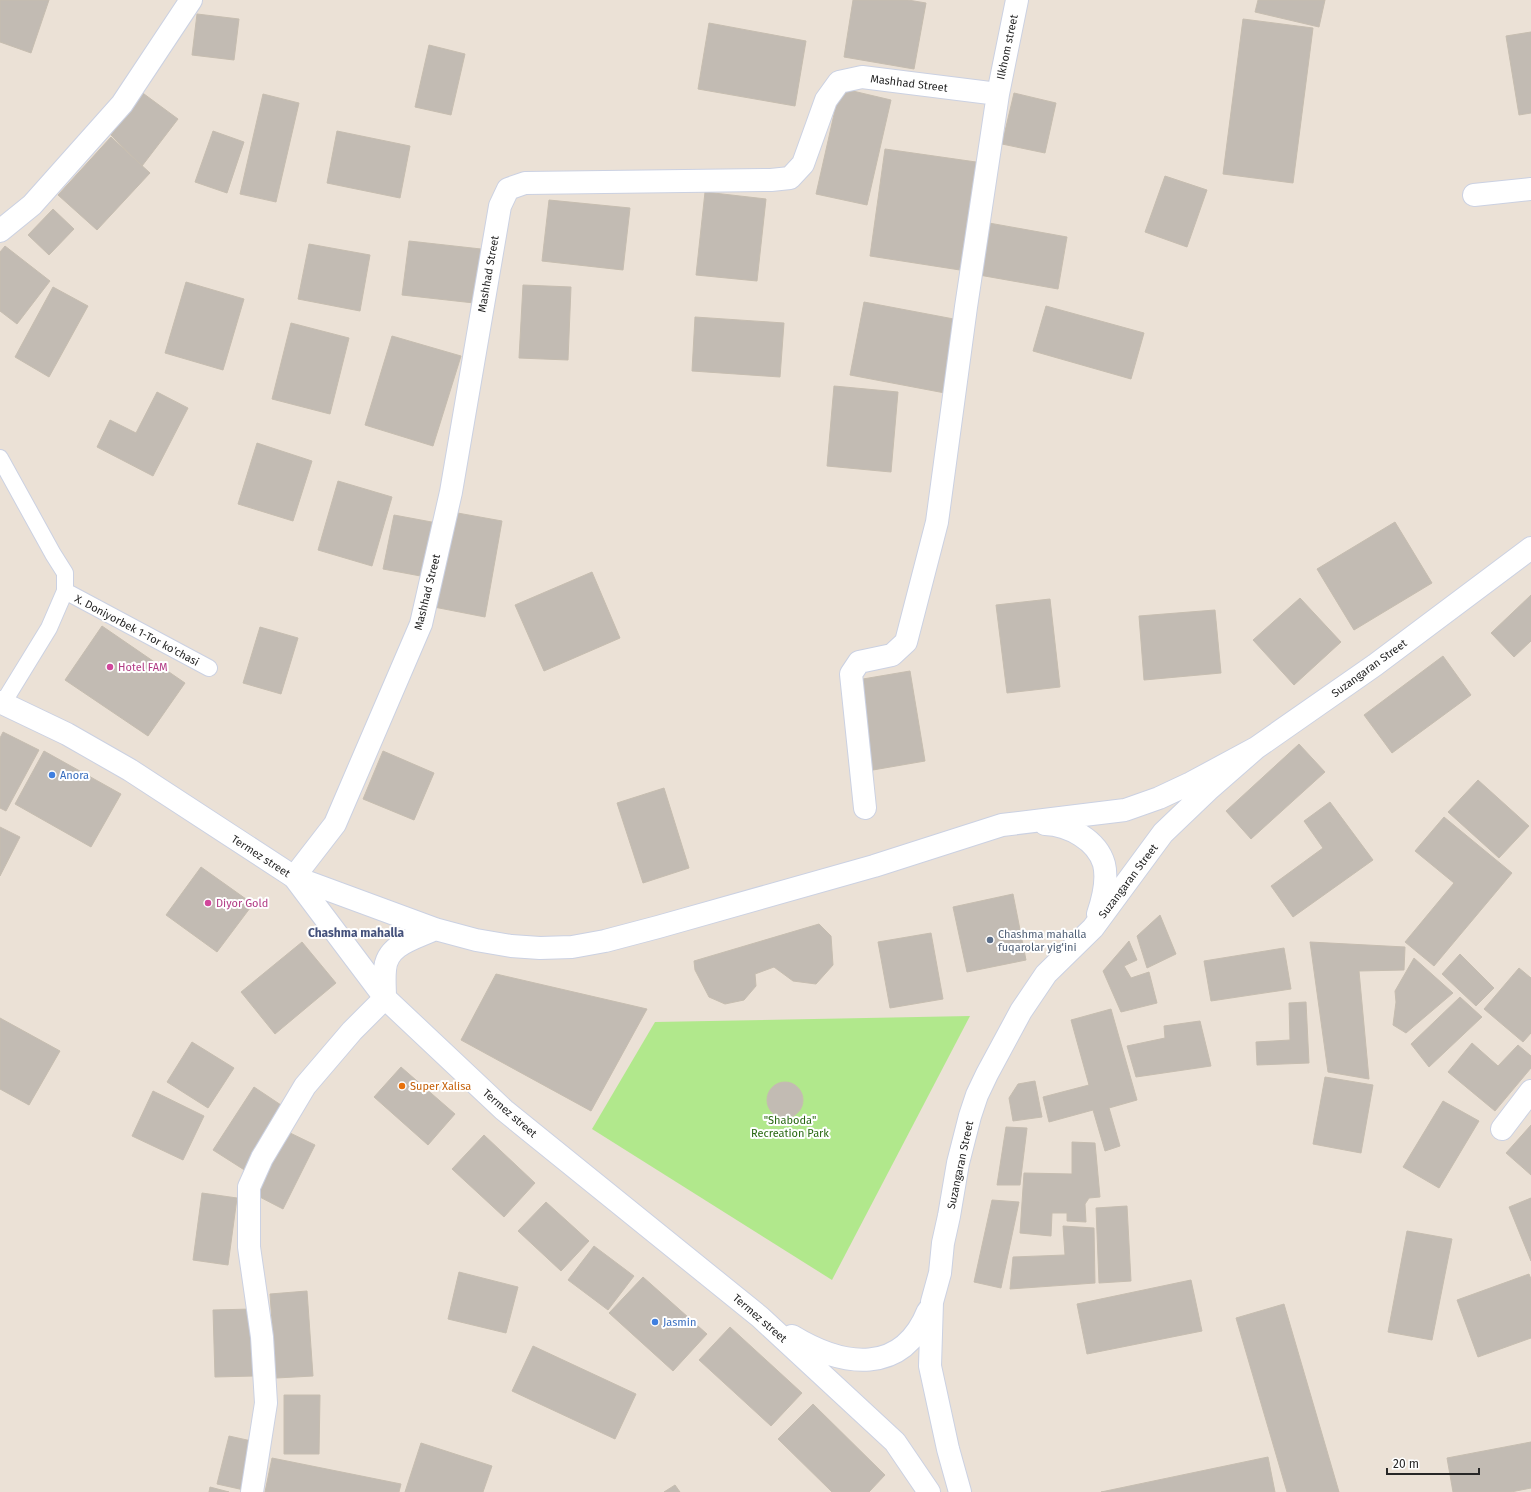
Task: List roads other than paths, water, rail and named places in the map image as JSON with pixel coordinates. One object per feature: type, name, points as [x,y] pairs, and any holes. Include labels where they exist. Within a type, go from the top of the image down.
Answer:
[{"type":"main road","points":[[0,231],[32,205],[122,104],[190,0]]},
{"type":"main road","name":"Ilkhom street","points":[[864,808],[851,674],[859,662],[892,655],[906,642],[937,522],[965,315],[998,94],[1017,0]]},
{"type":"main road","name":"Mashhad Street","points":[[294,877],[335,824],[421,624],[451,492],[500,206],[508,189],[525,183],[771,180],[790,178],[803,164],[826,100],[839,82],[862,77],[998,94]]},
{"type":"main road","points":[[1474,195],[1531,188]]},
{"type":"main road","name":"Suzangaran Street","points":[[960,1492],[948,1449],[930,1366],[932,1302],[940,1273],[943,1243],[958,1163],[977,1095],[1021,1011],[1046,974],[1093,928],[1163,833],[1208,790],[1256,748],[1375,665],[1531,548]]},
{"type":"main road","name":"Termez street","points":[[1,702],[67,734],[130,770],[294,877],[385,998],[504,1110],[760,1317],[895,1442],[929,1492]]},
{"type":"main road","points":[[294,877],[435,929],[476,940],[511,946],[540,948],[572,947],[605,941],[666,925],[874,866],[1002,825],[1125,810],[1159,798],[1185,786],[1256,748]]},
{"type":"main road","points":[[1002,825],[1052,825],[1075,832],[1095,847],[1104,865],[1105,886],[1101,905],[1093,928]]},
{"type":"main road","points":[[252,1492],[266,1403],[261,1330],[249,1247],[249,1187],[262,1158],[305,1086],[352,1031],[385,998],[385,969],[388,958],[395,948],[435,929]]},
{"type":"main road","points":[[1502,1129],[1531,1090]]},
{"type":"main road","points":[[760,1317],[802,1343],[828,1353],[863,1360],[880,1359],[895,1353],[906,1345],[916,1334],[925,1319],[932,1302]]},
{"type":"lane","name":"X. Doniyorbek 1-Tor ko'chasi","points":[[0,458],[65,573],[65,591],[49,628],[1,702]]},
{"type":"lane","name":"X. Doniyorbek 1-Tor ko'chasi","points":[[65,591],[209,668]]},
{"type":"place","name":"Hotel FAM","points":[[110,667]]},
{"type":"place","name":"Anora","points":[[52,775]]},
{"type":"place","name":"Diyor Gold","points":[[208,903]]},
{"type":"place","name":"Chashma mahalla fuqarolar yig'ini","points":[[990,940]]},
{"type":"place","name":"Super Xalisa","points":[[402,1086]]},
{"type":"place","name":"Jasmin","points":[[655,1322]]},
{"type":"district","name":"Chashma mahalla","points":[[356,933]]},
{"type":"park label","name":"\"Shaboda\" Recreation Park","points":[[790,1126]]}]
